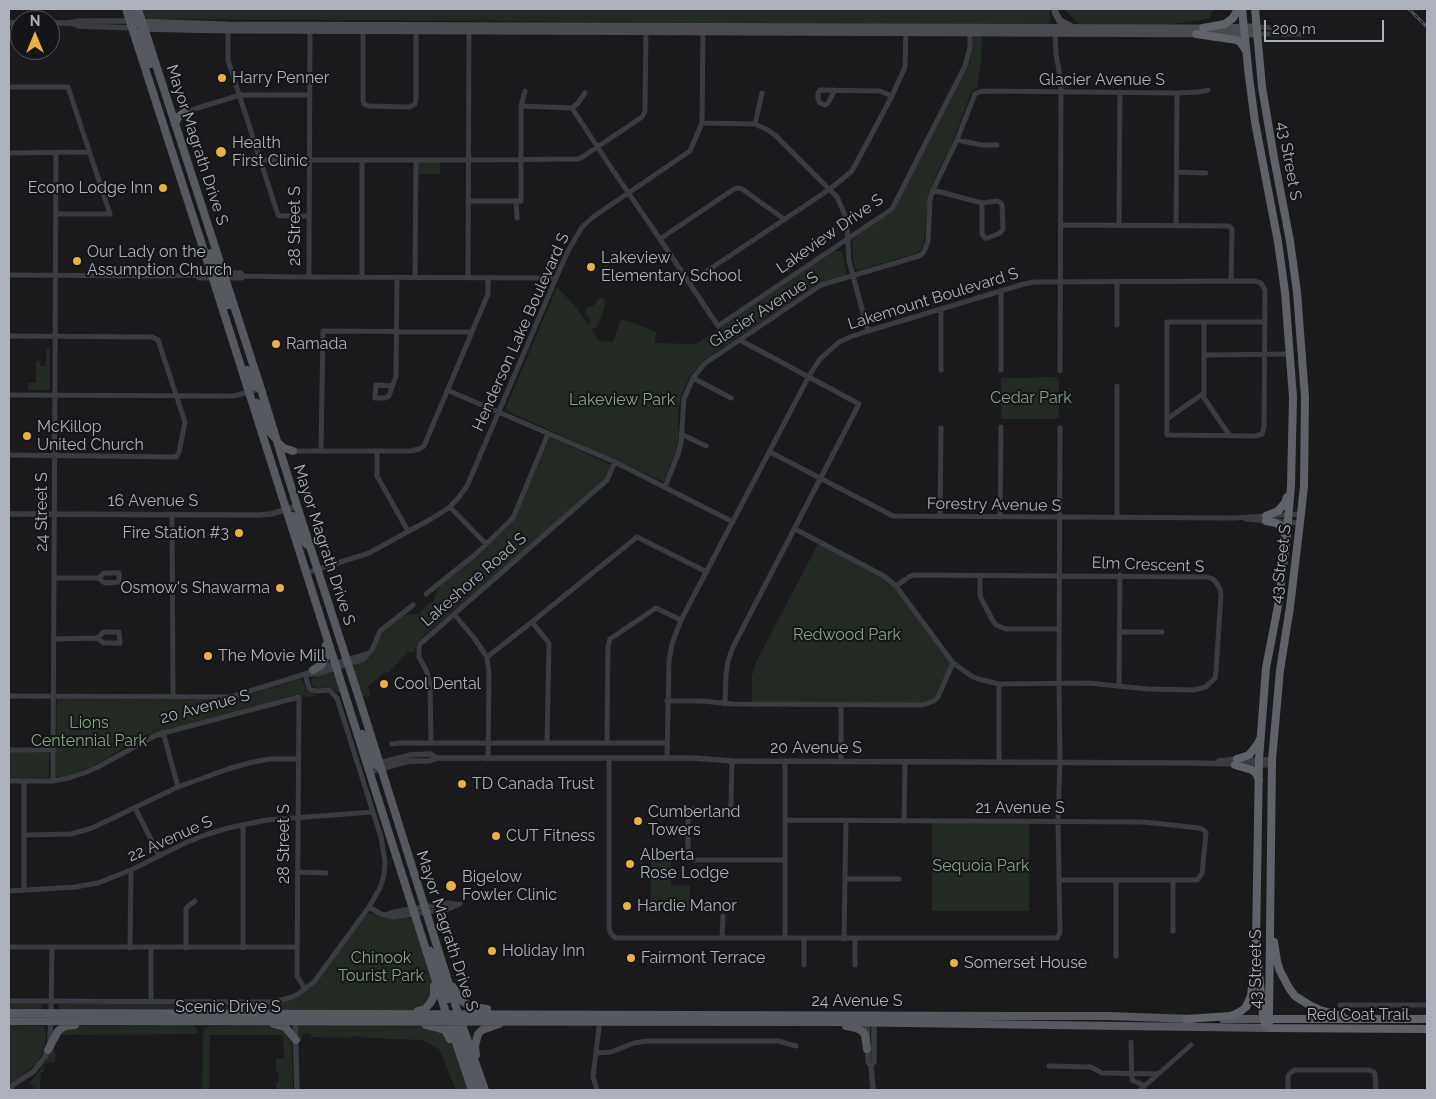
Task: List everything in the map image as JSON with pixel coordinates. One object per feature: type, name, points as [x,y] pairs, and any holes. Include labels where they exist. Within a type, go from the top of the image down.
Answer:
[{"type":"highway","points":[[1200,31],[1225,24],[1233,18],[1238,9]]},
{"type":"highway","name":"43 Street S","points":[[1242,9],[1256,131],[1278,242],[1285,292],[1293,396],[1291,486],[1286,543],[1278,606],[1266,668],[1259,762],[1256,942],[1266,1019],[1269,1028]]},
{"type":"highway","name":"43 Street S","points":[[1255,9],[1262,87],[1290,241],[1299,310],[1305,397],[1302,514],[1280,670],[1272,762],[1266,1019]]},
{"type":"highway","points":[[1200,31],[1237,40],[1246,51]]},
{"type":"highway","points":[[1286,543],[1284,530],[1266,518],[1282,508],[1291,486]]},
{"type":"highway","points":[[1236,762],[1249,755],[1257,745],[1261,734]]},
{"type":"highway","points":[[1236,762],[1256,773],[1259,780]]},
{"type":"highway","points":[[1257,897],[1270,903],[1276,961],[1283,980],[1289,988],[1302,1001],[1320,1010],[1366,1019]]},
{"type":"highway","points":[[1186,1019],[1236,1014],[1246,1006],[1253,990],[1256,942]]},
{"type":"highway","points":[[1266,1019],[1366,1019]]},
{"type":"highway","name":"Red Coat Trail","points":[[1366,1019],[1427,1020]]},
{"type":"highway","name":"Red Coat Trail","points":[[1269,1028],[1427,1029]]},
{"type":"main road","name":"Mayor Magrath Drive S","points":[[126,9],[137,25],[171,109],[218,276],[231,335],[346,698],[374,767],[437,946],[466,1075],[472,1090]]},
{"type":"main road","points":[[131,9],[137,25],[228,27],[1257,30]]},
{"type":"main road","name":"Mayor Magrath Drive S","points":[[138,9],[137,25],[188,201],[242,331],[347,662],[422,938],[453,1017],[479,1072],[485,1090]]},
{"type":"main road","points":[[1055,10],[1062,23],[1075,28]]},
{"type":"main road","points":[[1055,30],[1075,28],[1200,31]]},
{"type":"main road","points":[[171,109],[177,113],[185,112]]},
{"type":"main road","points":[[175,124],[179,116],[185,112]]},
{"type":"main road","points":[[231,335],[251,382],[254,386],[261,389]]},
{"type":"main road","points":[[249,392],[255,396],[268,430],[277,442],[284,448],[293,450]]},
{"type":"main road","points":[[283,461],[287,454],[293,450]]},
{"type":"main road","points":[[273,468],[289,503],[297,506]]},
{"type":"main road","points":[[286,510],[291,514],[304,542],[310,548]]},
{"type":"main road","points":[[312,670],[321,665],[325,659],[325,633]]},
{"type":"main road","points":[[422,938],[436,961],[453,1017],[479,1090]]},
{"type":"main road","points":[[437,946],[456,993],[466,1004],[483,1009],[558,1014]]},
{"type":"main road","points":[[399,1013],[424,1009],[434,996],[434,986],[425,947]]},
{"type":"main road","name":"Scenic Drive S","points":[[9,1013],[131,1022],[260,1020],[295,1017],[379,1021],[453,1017]]},
{"type":"main road","name":"Scenic Drive S","points":[[9,1021],[51,1017],[295,1017],[399,1013],[453,1017]]},
{"type":"main road","name":"24 Avenue S","points":[[453,1017],[600,1014],[1269,1028]]},
{"type":"main road","name":"24 Avenue S","points":[[453,1017],[507,1022],[832,1022],[871,1019],[1108,1016],[1186,1019],[1266,1019]]},
{"type":"main road","points":[[260,1020],[284,1026],[296,1040]]},
{"type":"main road","points":[[379,1021],[425,1024],[446,1030],[466,1075]]},
{"type":"main road","points":[[48,1050],[58,1031],[65,1026],[131,1022]]},
{"type":"main road","points":[[479,1072],[475,1046],[478,1034],[482,1030],[507,1022]]},
{"type":"main road","points":[[832,1022],[856,1028],[862,1032],[865,1035],[867,1048]]},
{"type":"street","points":[[1055,10],[1056,54],[1061,75],[1060,371]]},
{"type":"street","points":[[60,23],[79,21],[137,25]]},
{"type":"street","points":[[228,27],[228,60],[278,215],[309,216]]},
{"type":"street","name":"28 Street S","points":[[309,277],[310,27]]},
{"type":"street","points":[[363,28],[364,104],[369,106],[410,107],[415,104],[416,99],[416,28]]},
{"type":"street","points":[[468,277],[469,28]]},
{"type":"street","points":[[261,160],[521,160],[581,158],[642,116],[645,110],[646,29]]},
{"type":"street","name":"Henderson Lake Boulevard S","points":[[306,573],[369,553],[431,519],[458,498],[466,486],[499,412],[568,251],[582,228],[593,217],[690,152],[702,123],[703,29]]},
{"type":"street","points":[[572,108],[689,283],[830,189],[852,171],[892,96],[906,64],[906,30]]},
{"type":"street","name":"Lakeview Drive S","points":[[689,283],[718,326],[892,209],[966,64],[970,48],[970,30]]},
{"type":"street","points":[[1257,30],[1279,34],[1302,34]]},
{"type":"street","points":[[9,87],[68,87],[110,214],[56,214]]},
{"type":"street","points":[[835,90],[880,90],[892,96]]},
{"type":"street","name":"Glacier Avenue S","points":[[665,487],[678,454],[684,399],[693,378],[704,364],[821,286],[919,256],[924,252],[928,241],[930,200],[933,190],[957,140],[975,94],[979,92],[1177,93],[1208,90]]},
{"type":"street","points":[[468,201],[521,201],[522,106],[525,91]]},
{"type":"street","points":[[1119,226],[1120,92]]},
{"type":"street","points":[[522,106],[572,108],[585,93]]},
{"type":"street","points":[[755,124],[762,93]]},
{"type":"street","points":[[1176,226],[1177,93]]},
{"type":"street","points":[[185,112],[240,95],[310,95]]},
{"type":"street","points":[[702,123],[755,124],[775,135],[830,189],[841,206],[847,226],[848,254],[852,275],[868,331]]},
{"type":"street","points":[[957,140],[982,145],[997,145]]},
{"type":"street","points":[[9,153],[89,152]]},
{"type":"street","name":"24 Street S","points":[[53,781],[56,153]]},
{"type":"street","points":[[362,160],[362,277]]},
{"type":"street","points":[[415,277],[416,160]]},
{"type":"street","points":[[1177,172],[1206,172]]},
{"type":"street","points":[[660,239],[738,188],[784,220]]},
{"type":"street","points":[[933,190],[982,203],[997,201],[1002,205],[1003,229],[1000,234],[988,238],[985,238],[982,234],[982,203]]},
{"type":"street","points":[[516,201],[517,218]]},
{"type":"street","points":[[1061,224],[1229,226],[1232,229],[1231,281]]},
{"type":"street","points":[[9,276],[196,275],[199,278],[241,273],[244,276],[556,278]]},
{"type":"street","points":[[392,386],[396,376],[396,277]]},
{"type":"street","points":[[293,450],[418,450],[424,446],[488,294],[488,277]]},
{"type":"street","points":[[1117,281],[1117,325]]},
{"type":"street","name":"Lakemount Boulevard S","points":[[667,758],[669,661],[672,644],[681,620],[708,572],[809,376],[820,359],[840,342],[868,331],[1035,282],[1231,281],[1261,283],[1265,290],[1264,427],[1262,434],[1230,436]]},
{"type":"street","points":[[1001,291],[1001,370]]},
{"type":"street","points":[[941,310],[941,370]]},
{"type":"street","points":[[1230,436],[1167,435],[1167,322],[1265,322]]},
{"type":"street","points":[[1204,322],[1204,398],[1230,436]]},
{"type":"street","points":[[322,450],[323,331],[472,332]]},
{"type":"street","points":[[9,336],[152,337],[158,340],[186,422],[176,457],[9,455]]},
{"type":"street","points":[[725,704],[727,668],[733,647],[859,404],[740,340]]},
{"type":"street","points":[[1204,355],[1290,354]]},
{"type":"street","points":[[693,378],[731,398]]},
{"type":"street","points":[[1117,386],[1117,518]]},
{"type":"street","points":[[9,395],[234,396],[261,389]]},
{"type":"street","points":[[447,390],[615,462],[733,522]]},
{"type":"street","points":[[1167,419],[1204,393]]},
{"type":"street","points":[[1000,517],[1001,427]]},
{"type":"street","points":[[940,516],[941,428]]},
{"type":"street","points":[[609,759],[609,928],[613,936],[620,938],[1057,938],[1060,934],[1058,821],[1060,762],[1060,428]]},
{"type":"street","points":[[426,594],[486,544],[513,518],[548,434]]},
{"type":"street","points":[[681,434],[706,446]]},
{"type":"street","points":[[377,451],[377,476],[408,532]]},
{"type":"street","name":"Forestry Avenue S","points":[[770,452],[893,516],[1266,518],[1287,519],[1300,523]]},
{"type":"street","name":"Lakeshore Road S","points":[[431,743],[430,686],[427,672],[418,657],[419,647],[607,480],[615,462]]},
{"type":"street","name":"16 Avenue S","points":[[9,514],[259,515],[271,514],[297,506]]},
{"type":"street","points":[[450,506],[486,544]]},
{"type":"street","name":"Forestry Avenue S","points":[[1287,519],[1302,514]]},
{"type":"street","points":[[172,515],[173,696]]},
{"type":"street","name":"Elm Crescent S","points":[[795,529],[884,576],[896,586],[953,663],[973,677],[999,684],[1088,684],[1147,689],[1194,690],[1206,687],[1215,678],[1221,595],[1217,584],[1213,579],[1207,577],[914,575],[896,586]]},
{"type":"street","points":[[486,657],[637,537],[708,572]]},
{"type":"street","points":[[980,575],[980,596],[996,625],[1006,629],[1059,629]]},
{"type":"street","points":[[1119,686],[1120,575]]},
{"type":"street","points":[[55,578],[98,578]]},
{"type":"street","points":[[9,696],[231,697],[305,674],[312,670],[364,659],[370,653],[380,631],[413,605]]},
{"type":"street","points":[[607,743],[608,646],[610,639],[656,608],[681,620]]},
{"type":"street","points":[[454,614],[474,638],[486,657],[489,674],[488,759]]},
{"type":"street","points":[[532,622],[549,643],[547,742]]},
{"type":"street","points":[[1119,632],[1162,632]]},
{"type":"street","points":[[54,639],[97,638]]},
{"type":"street","points":[[667,702],[922,705],[928,704],[938,697],[953,663]]},
{"type":"street","points":[[305,674],[317,674],[336,665]]},
{"type":"street","points":[[305,674],[311,690],[329,690],[337,698],[373,812],[385,862],[380,888],[369,907],[314,982],[305,989]]},
{"type":"street","points":[[999,684],[999,762]]},
{"type":"street","name":"28 Street S","points":[[298,697],[297,976],[305,989]]},
{"type":"street","name":"20 Avenue S","points":[[9,781],[53,781],[69,778],[84,773],[148,738],[163,732],[298,697]]},
{"type":"street","points":[[841,705],[841,761]]},
{"type":"street","points":[[163,732],[178,786]]},
{"type":"street","points":[[392,744],[667,743]]},
{"type":"street","points":[[9,750],[54,750]]},
{"type":"street","name":"20 Avenue S","points":[[374,767],[410,761],[429,761],[437,758],[694,758],[732,761],[905,762],[1272,762]]},
{"type":"street","points":[[24,835],[71,834],[92,828],[178,786],[249,763],[269,759],[299,759]]},
{"type":"street","points":[[732,761],[730,808],[725,810],[693,809],[690,812],[688,815],[688,856],[693,860],[784,860]]},
{"type":"street","points":[[784,938],[785,761]]},
{"type":"street","points":[[904,821],[905,762]]},
{"type":"street","points":[[24,782],[24,890]]},
{"type":"street","points":[[135,808],[159,855]]},
{"type":"street","name":"22 Avenue S","points":[[9,891],[86,886],[111,879],[159,855],[208,834],[243,825],[268,820],[373,812]]},
{"type":"street","name":"21 Avenue S","points":[[785,820],[1151,822],[1204,830],[1206,836],[1199,878],[1194,881],[1173,881]]},
{"type":"street","points":[[844,939],[846,821]]},
{"type":"street","points":[[243,825],[243,948]]},
{"type":"street","points":[[130,948],[131,870]]},
{"type":"street","points":[[298,872],[326,872]]},
{"type":"street","points":[[845,879],[899,879]]},
{"type":"street","points":[[1059,880],[1173,881],[1173,931]]},
{"type":"street","points":[[1116,880],[1116,956]]},
{"type":"street","points":[[186,948],[186,908],[195,901]]},
{"type":"street","points":[[369,907],[386,915],[393,912],[425,910],[447,903],[460,904],[448,909],[425,910]]},
{"type":"street","points":[[722,938],[723,916]]},
{"type":"street","points":[[804,938],[804,965]]},
{"type":"street","points":[[855,939],[855,965]]},
{"type":"street","points":[[9,948],[297,947]]},
{"type":"street","points":[[9,1090],[36,1068],[48,1050],[51,1034],[52,948]]},
{"type":"street","points":[[151,948],[151,1001]]},
{"type":"street","name":"Scenic Drive S","points":[[9,1001],[269,1002],[288,998],[305,989]]},
{"type":"street","points":[[1340,1005],[1427,1005]]},
{"type":"street","points":[[597,1090],[593,1077],[600,1014]]},
{"type":"street","points":[[295,1017],[297,1090]]},
{"type":"street","points":[[871,1019],[867,1048],[868,1062],[871,1065],[873,1090]]},
{"type":"street","points":[[871,1019],[874,1062],[871,1065]]},
{"type":"street","points":[[596,1053],[611,1052],[634,1043],[647,1041],[778,1041],[796,1046]]},
{"type":"street","points":[[1131,1042],[1132,1080],[1142,1088],[1190,1044]]},
{"type":"street","points":[[1049,1066],[1091,1067],[1102,1073],[1158,1074]]},
{"type":"street","points":[[1288,1090],[1288,1076],[1290,1072],[1296,1070],[1369,1070],[1374,1072],[1376,1090]]},
{"type":"green space","points":[[142,9],[1050,9],[1050,25],[149,19],[144,16]]},
{"type":"green space","points":[[1064,9],[1214,9],[1209,19],[1164,25],[1079,24]]},
{"type":"green space","points":[[973,36],[982,36],[977,88],[971,92],[950,149],[932,185],[923,247],[917,253],[860,270],[855,269],[853,239],[891,211],[898,202],[969,64],[973,48]]},
{"type":"green space","points":[[416,160],[440,160],[440,174],[416,174]]},
{"type":"green space","name":"Lakeview Park","points":[[834,251],[840,251],[843,254],[845,275],[820,283],[704,360],[690,376],[678,409],[676,451],[664,482],[505,410],[557,287],[576,307],[588,325],[590,320],[585,313],[587,307],[594,307],[597,300],[601,297],[604,299],[603,313],[597,327],[591,329],[599,341],[613,342],[621,319],[657,332],[654,343],[696,344]]},
{"type":"green space","points":[[49,347],[50,390],[28,390],[28,383],[36,383],[36,362],[40,360],[40,366],[46,366],[46,349]]},
{"type":"green space","name":"Cedar Park","points":[[1054,377],[1059,380],[1059,417],[1054,419],[1001,419],[1001,378]]},
{"type":"green space","points":[[550,437],[612,465],[604,479],[525,550],[421,638],[415,647],[414,653],[408,652],[388,673],[386,672],[368,686],[370,696],[361,695],[353,669],[355,664],[372,656],[382,632],[405,615],[419,614],[428,604],[433,602],[437,590],[442,584],[479,554],[514,521]]},
{"type":"green space","name":"Redwood Park","points":[[819,542],[884,576],[896,586],[953,663],[940,693],[928,704],[752,704],[752,676],[756,662]]},
{"type":"green space","points":[[331,672],[336,676],[340,692],[337,693],[329,687],[316,688],[312,685],[312,678]]},
{"type":"green space","name":"Lions Centennial Park","points":[[298,679],[302,680],[307,691],[318,696],[308,697],[299,694],[156,732],[140,738],[97,764],[74,774],[61,777],[56,775],[57,699],[234,700]]},
{"type":"green space","points":[[9,752],[49,753],[48,778],[9,779]]},
{"type":"green space","name":"Sequoia Park","points":[[932,821],[1029,821],[1029,911],[932,911]]},
{"type":"green space","points":[[651,855],[671,856],[671,885],[690,886],[690,911],[651,910]]},
{"type":"green space","name":"Chinook Tourist Park","points":[[371,913],[389,919],[407,917],[412,920],[433,987],[430,1001],[417,1010],[59,1011],[59,1004],[263,1004],[284,1002],[298,996],[316,983],[365,915]]},
{"type":"green space","points":[[9,1004],[42,1004],[42,1011],[9,1011]]},
{"type":"green space","points":[[295,1020],[420,1024],[448,1032],[472,1090],[456,1090],[439,1049],[422,1040],[364,1038],[357,1036],[347,1038],[311,1037],[311,1034],[303,1033],[302,1040],[296,1039]]},
{"type":"green space","points":[[9,1025],[44,1026],[46,1039],[43,1052],[34,1066],[9,1085]]},
{"type":"green space","points":[[192,1025],[197,1029],[198,1034],[61,1035],[58,1041],[55,1041],[55,1062],[44,1065],[58,1034],[68,1026]]},
{"type":"green space","points":[[212,1026],[278,1026],[289,1034],[292,1042],[293,1090],[276,1090],[276,1083],[279,1082],[279,1072],[276,1072],[276,1059],[284,1059],[283,1035],[210,1035],[209,1090],[202,1090],[203,1035],[205,1028]]},
{"type":"green space","points":[[44,1065],[44,1072],[41,1072],[40,1090],[35,1089],[30,1083]]},
{"type":"railway","points":[[1409,9],[1427,27]]},
{"type":"place","name":"Harry Penner","points":[[222,78]]},
{"type":"place","name":"Health First Clinic","points":[[221,152]]},
{"type":"place","name":"Econo Lodge Inn","points":[[163,188]]},
{"type":"place","name":"Our Lady on the Assumption Church","points":[[77,261]]},
{"type":"place","name":"Lakeview Elementary School","points":[[591,267]]},
{"type":"place","name":"Ramada","points":[[276,344]]},
{"type":"place","name":"McKillop United Church","points":[[27,436]]},
{"type":"place","name":"Fire Station #3","points":[[239,533]]},
{"type":"place","name":"Osmow's Shawarma","points":[[280,588]]},
{"type":"place","name":"The Movie Mill","points":[[208,656]]},
{"type":"place","name":"Cool Dental","points":[[384,684]]},
{"type":"place","name":"TD Canada Trust","points":[[462,784]]},
{"type":"place","name":"Cumberland Towers","points":[[638,821]]},
{"type":"place","name":"CUT Fitness","points":[[496,836]]},
{"type":"place","name":"Alberta Rose Lodge","points":[[630,864]]},
{"type":"place","name":"Bigelow Fowler Clinic","points":[[451,886]]},
{"type":"place","name":"Hardie Manor","points":[[627,906]]},
{"type":"place","name":"Holiday Inn","points":[[492,951]]},
{"type":"place","name":"Fairmont Terrace","points":[[631,958]]},
{"type":"place","name":"Somerset House","points":[[954,963]]}]
